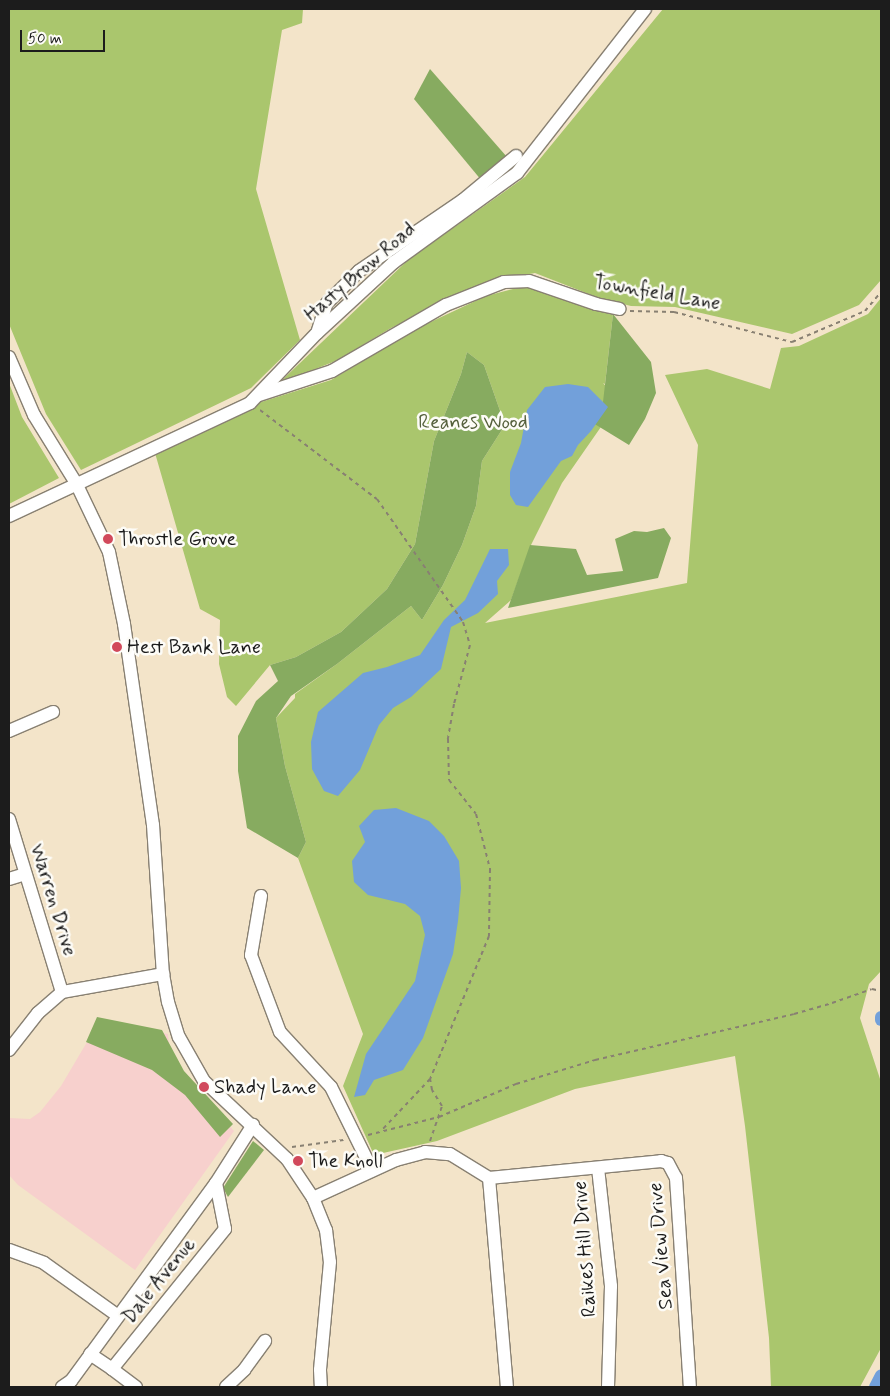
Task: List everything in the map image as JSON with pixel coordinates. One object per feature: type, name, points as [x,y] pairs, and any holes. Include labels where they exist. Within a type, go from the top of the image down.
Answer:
[{"type":"street","name":"Hasty Brow Road","points":[[76,483],[254,399],[317,333],[394,262],[518,173],[645,9]]},
{"type":"street","points":[[317,333],[327,303],[359,271],[462,200],[516,156]]},
{"type":"street","name":"Townfield Lane","points":[[254,399],[332,371],[446,305],[504,282],[529,281],[596,304],[618,309]]},
{"type":"street","points":[[9,357],[34,415],[76,483],[109,552],[124,624],[153,825],[163,974],[168,1002],[180,1037],[204,1080],[287,1159],[312,1198],[326,1230],[330,1262],[320,1370],[321,1387]]},
{"type":"street","points":[[9,516],[76,483]]},
{"type":"street","points":[[9,731],[53,712]]},
{"type":"street","name":"Warren Drive","points":[[9,819],[24,874],[62,992]]},
{"type":"street","points":[[9,880],[24,874]]},
{"type":"street","points":[[261,896],[251,955],[280,1032],[331,1087],[372,1170]]},
{"type":"street","points":[[9,1050],[38,1013],[62,992],[163,974]]},
{"type":"street","points":[[62,1387],[71,1381],[216,1184],[253,1125]]},
{"type":"street","points":[[312,1198],[396,1160],[425,1152],[450,1154],[489,1178],[507,1387]]},
{"type":"street","name":"Sea View Drive","points":[[489,1178],[661,1161],[668,1163],[673,1169],[676,1178],[690,1387]]},
{"type":"street","name":"Raikes Hill Drive","points":[[598,1168],[611,1286],[608,1387]]},
{"type":"street","name":"Dale Avenue","points":[[112,1369],[225,1229],[216,1184]]},
{"type":"street","points":[[9,1250],[44,1263],[118,1316]]},
{"type":"street","points":[[226,1387],[244,1370],[265,1341]]},
{"type":"street","points":[[90,1354],[136,1387]]},
{"type":"path","name":"Townfield Lane","points":[[618,309],[674,312],[792,342],[865,311],[881,292]]},
{"type":"path","points":[[254,399],[377,499],[463,622],[470,645],[454,704],[448,739],[449,780],[476,814],[490,869],[489,936],[430,1079],[381,1132]]},
{"type":"path","points":[[278,1149],[355,1138],[439,1117],[516,1084],[595,1060],[794,1014],[832,1004],[872,989],[881,991]]},
{"type":"path","points":[[425,1152],[442,1106],[432,1090],[430,1079]]},
{"type":"shaded area","points":[[100,1020],[168,1034],[170,1054],[175,1064],[234,1131],[135,1270],[18,1185],[9,1175],[9,1118],[30,1119],[40,1112],[61,1086]]},
{"type":"green space","points":[[9,9],[303,9],[302,23],[282,30],[256,189],[300,340],[251,388],[81,470],[46,414],[9,324]]},
{"type":"green space","points":[[663,9],[881,9],[881,280],[859,305],[792,334],[675,307],[631,306],[599,298],[535,273],[487,282],[391,328],[338,360],[278,384],[408,260],[525,177]]},
{"type":"green space","points":[[430,69],[507,157],[482,181],[414,99]]},
{"type":"green space","points":[[529,285],[613,314],[605,384],[603,383],[611,392],[612,411],[562,483],[531,545],[511,600],[485,623],[687,583],[698,445],[665,375],[707,369],[770,389],[781,348],[799,346],[868,314],[881,298],[881,971],[869,984],[860,1018],[881,1082],[881,1348],[860,1387],[771,1387],[769,1338],[745,1126],[735,1056],[575,1089],[437,1141],[374,1155],[343,1086],[363,1034],[298,858],[306,842],[285,766],[276,718],[295,698],[295,694],[411,606],[422,620],[443,585],[462,545],[476,506],[482,461],[505,425],[484,365],[467,352],[461,374],[434,441],[415,544],[387,589],[341,632],[296,657],[270,665],[236,706],[227,697],[219,664],[220,620],[200,609],[155,453],[261,402],[331,380],[420,327],[486,296]]},
{"type":"green space","points":[[613,314],[651,362],[656,393],[645,419],[629,445],[593,423],[603,402]]},
{"type":"green space","name":"Reanes Wood","points":[[467,352],[484,365],[505,425],[482,461],[476,506],[462,545],[443,585],[422,620],[411,606],[337,664],[291,696],[276,718],[285,766],[306,842],[298,858],[247,828],[238,771],[238,736],[256,701],[278,681],[270,665],[296,657],[341,632],[387,589],[415,544],[434,441],[461,374]]},
{"type":"green space","points":[[9,383],[22,417],[59,478],[9,504]]},
{"type":"green space","points":[[664,528],[671,538],[658,578],[508,608],[530,545],[576,549],[587,575],[623,571],[615,539],[634,531],[647,532]]},
{"type":"green space","points":[[97,1017],[162,1030],[184,1071],[233,1124],[220,1137],[185,1095],[152,1070],[86,1042]]},
{"type":"green space","points":[[253,1141],[264,1150],[228,1197],[223,1188]]},
{"type":"water","points":[[568,384],[588,387],[608,407],[591,431],[578,445],[572,456],[561,461],[528,507],[516,505],[510,495],[510,472],[521,443],[527,410],[545,387]]},
{"type":"water","points":[[490,549],[508,549],[509,565],[497,581],[498,594],[478,613],[451,627],[441,669],[411,697],[393,708],[379,725],[360,770],[338,796],[324,791],[312,769],[311,742],[318,712],[363,673],[387,667],[420,655],[444,620],[465,600]]},
{"type":"water","points":[[396,808],[429,821],[444,836],[459,861],[461,888],[458,921],[453,954],[423,1038],[403,1070],[374,1080],[365,1095],[354,1097],[366,1054],[415,981],[425,935],[420,916],[405,904],[368,895],[354,882],[352,861],[365,842],[359,826],[374,810]]},
{"type":"waterway","points":[[875,1387],[881,1375]]},
{"type":"place","name":"Throstle Grove","points":[[108,539]]},
{"type":"place","name":"Hest Bank Lane","points":[[117,647]]},
{"type":"place","name":"Shady Lane","points":[[204,1087]]},
{"type":"place","name":"The Knoll","points":[[298,1161]]}]
